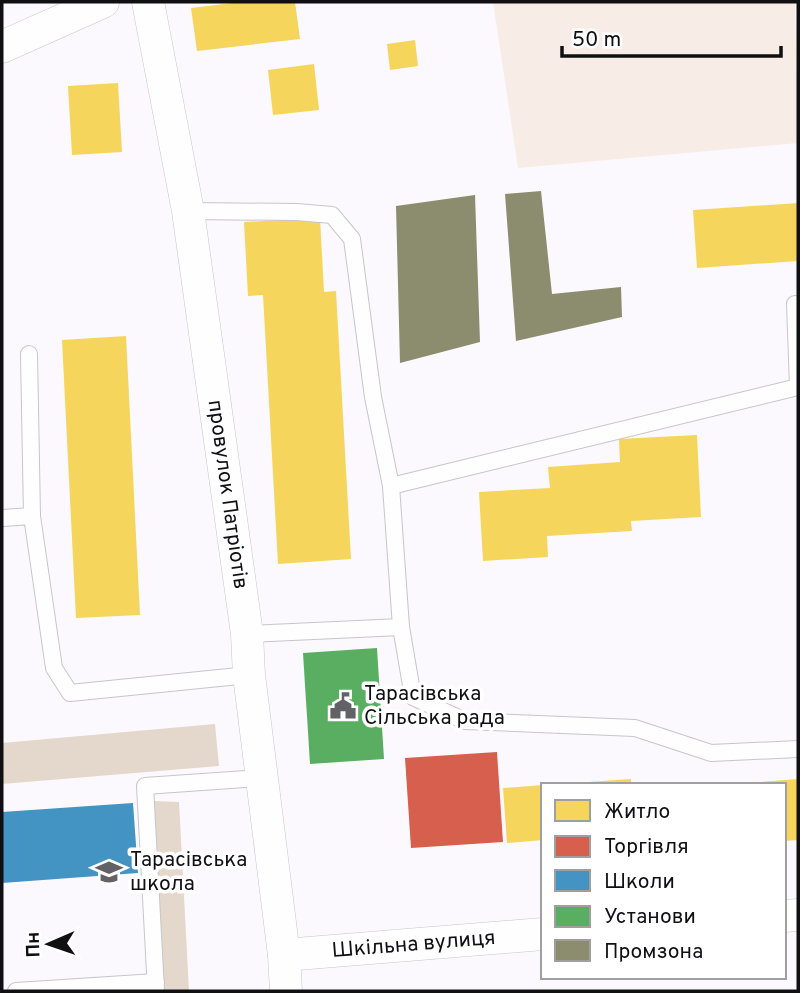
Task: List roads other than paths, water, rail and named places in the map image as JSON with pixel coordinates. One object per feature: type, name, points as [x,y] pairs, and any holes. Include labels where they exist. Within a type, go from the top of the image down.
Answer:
[{"type":"street","points":[[2,47],[103,2]]},
{"type":"street","name":"провулок Патріотів","points":[[148,2],[188,211],[247,634],[249,675],[284,955],[286,991]]},
{"type":"street","name":"Шкільна вулиця","points":[[284,955],[541,934]]},
{"type":"lane","points":[[188,211],[332,215],[352,239],[373,397],[391,486],[401,627],[413,697],[465,721],[635,728],[710,753],[798,749]]},
{"type":"lane","points":[[391,486],[798,387],[795,304]]},
{"type":"lane","points":[[29,354],[32,516],[54,668],[70,692],[249,675]]},
{"type":"lane","points":[[2,518],[32,516]]},
{"type":"lane","points":[[247,634],[401,627]]},
{"type":"lane","points":[[16,991],[156,987],[145,786],[261,778]]},
{"type":"place","name":"Тарасівська Сільська рада","points":[[343,706]]},
{"type":"place","name":"Тарасівська школа","points":[[109,872]]}]
